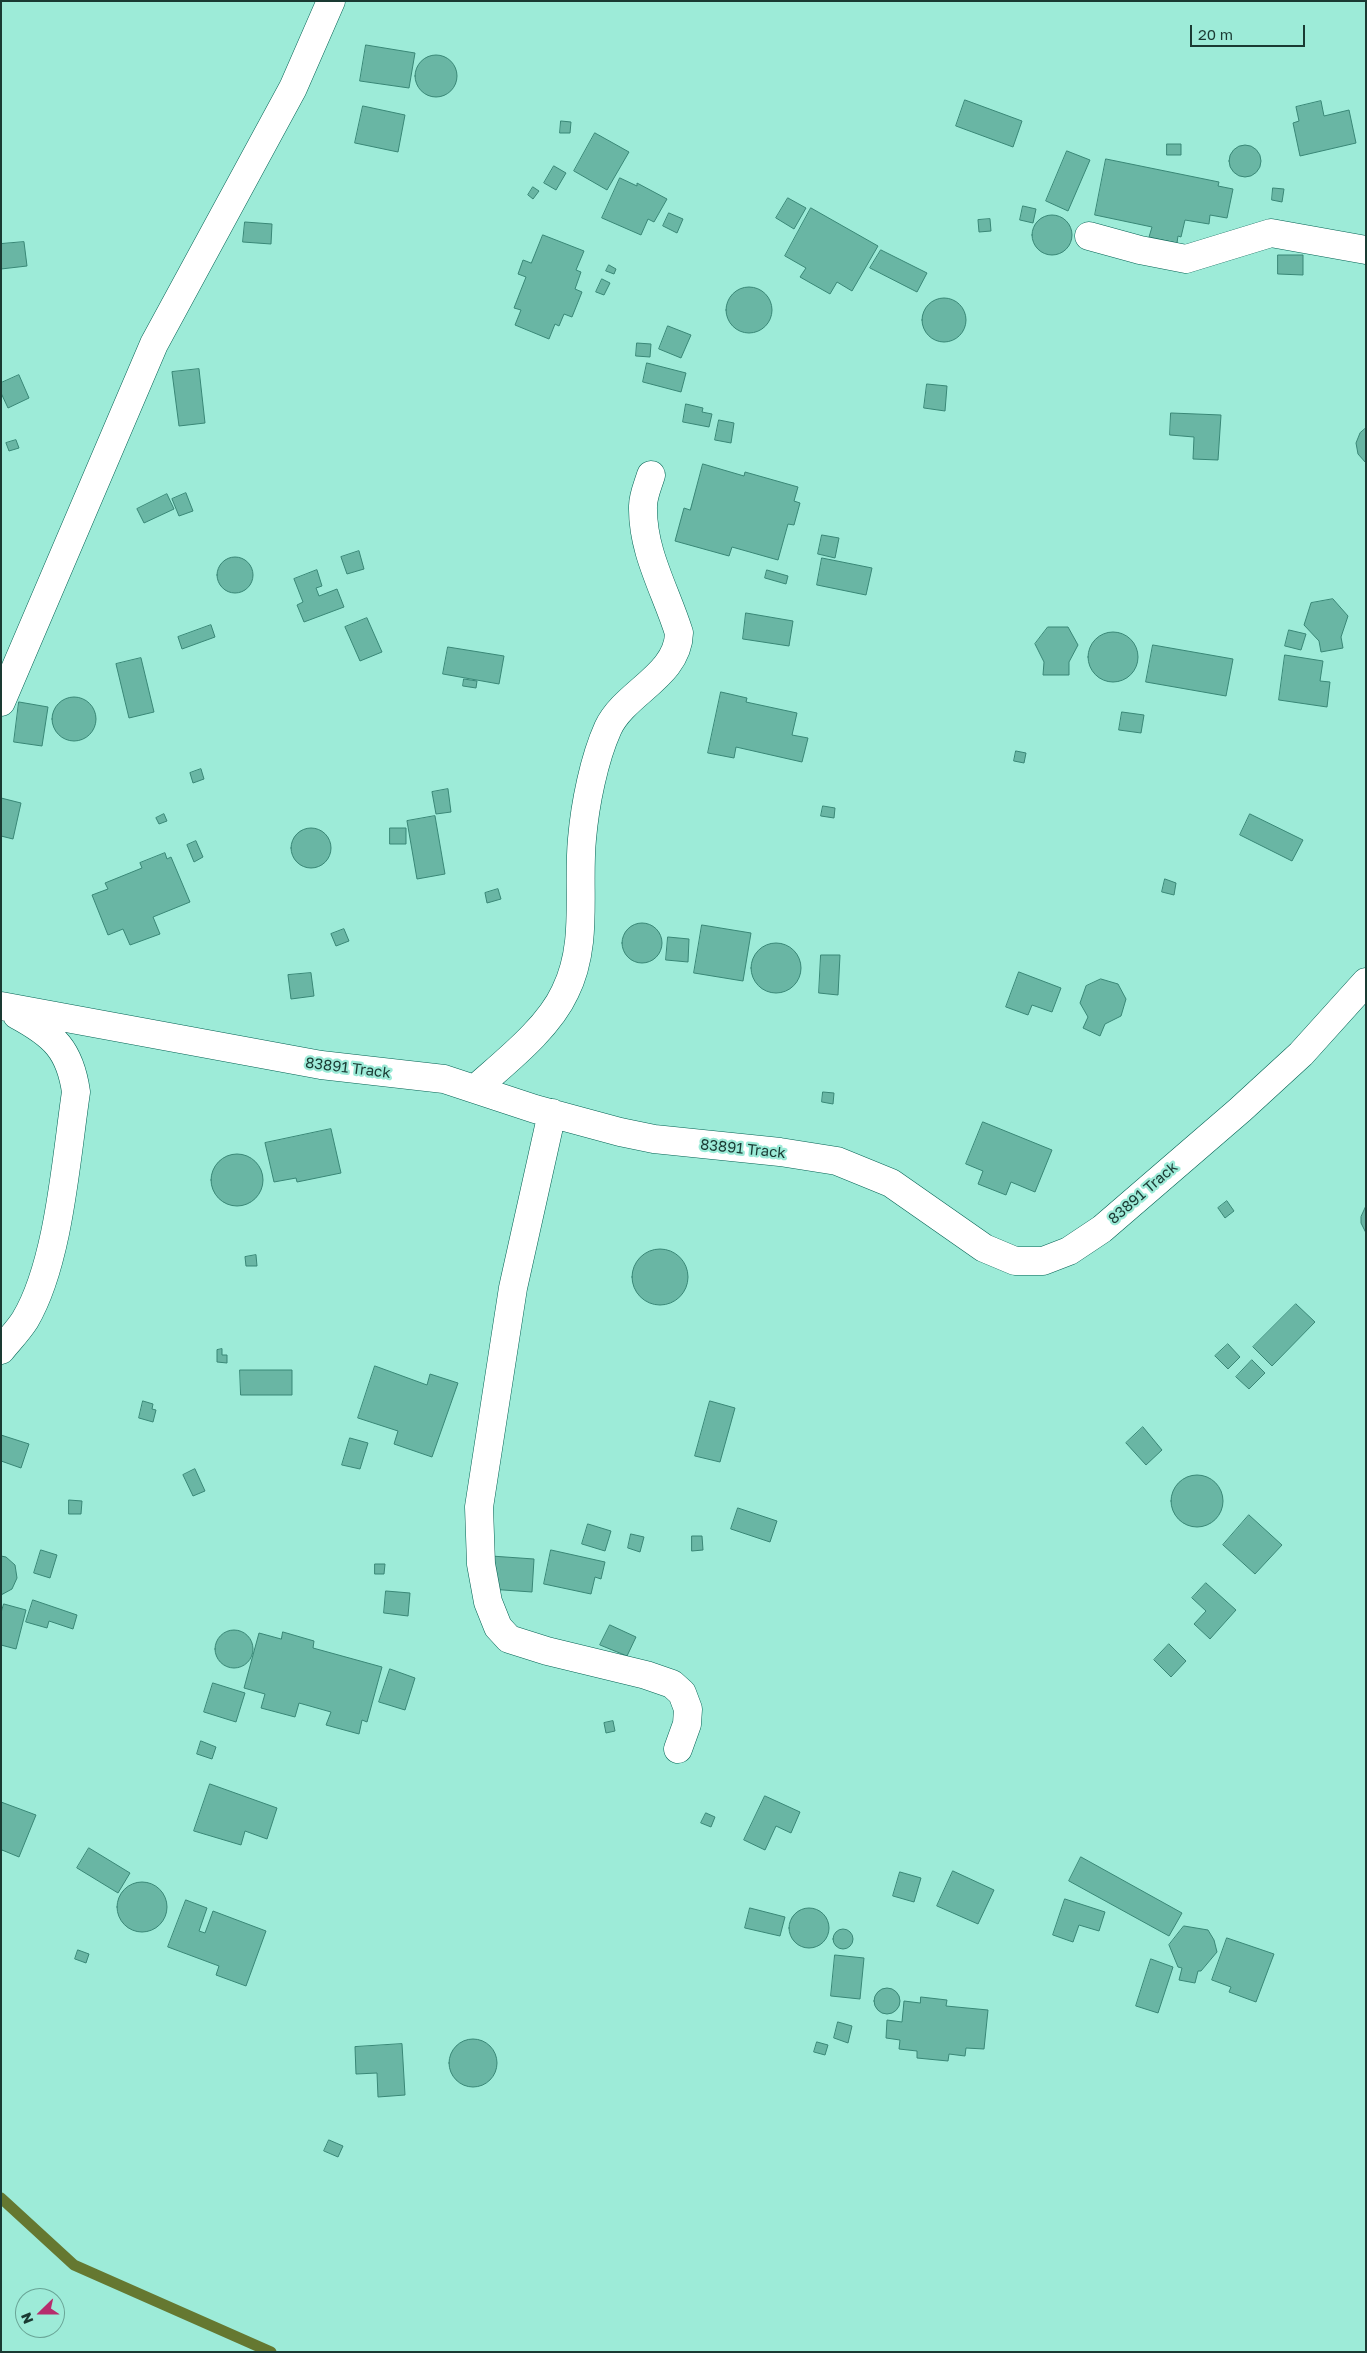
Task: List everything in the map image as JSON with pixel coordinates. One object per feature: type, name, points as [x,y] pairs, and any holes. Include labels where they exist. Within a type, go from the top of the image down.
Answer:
[{"type":"street","points":[[1,702],[154,344],[293,88],[331,1]]},
{"type":"street","points":[[1089,236],[1140,250],[1186,259],[1271,233],[1366,250]]},
{"type":"street","points":[[475,1089],[535,1036],[565,993],[578,957],[582,838],[595,768],[609,726],[628,703],[663,670],[672,659],[679,644],[679,633],[650,558],[645,535],[643,504],[651,476]]},
{"type":"street","name":"83891 Track","points":[[1,1007],[321,1065],[444,1079],[552,1113],[620,1132],[654,1139],[780,1152],[837,1161],[891,1183],[984,1248],[1015,1262],[1043,1262],[1069,1251],[1102,1229],[1240,1110],[1301,1054],[1366,982]]},
{"type":"street","points":[[1,1007],[31,1022],[57,1043],[67,1056],[73,1072],[76,1092],[57,1218],[44,1279],[25,1320],[1,1350]]},
{"type":"street","points":[[552,1113],[513,1288],[479,1507],[481,1564],[488,1602],[498,1627],[509,1639],[547,1652],[646,1675],[672,1684],[682,1693],[688,1709],[687,1724],[678,1749]]},
{"type":"building","points":[[366,45],[415,53],[409,88],[360,81]]},
{"type":"building","points":[[440,55],[448,58],[454,64],[457,76],[454,88],[448,94],[432,97],[424,94],[418,88],[415,72],[418,64],[424,58]]},
{"type":"building","points":[[965,100],[1022,121],[1013,147],[956,126]]},
{"type":"building","points":[[1321,101],[1324,116],[1349,110],[1356,143],[1300,156],[1293,123],[1299,121],[1296,107]]},
{"type":"building","points":[[363,106],[405,115],[398,152],[355,143]]},
{"type":"building","points":[[561,121],[571,122],[570,133],[560,133]]},
{"type":"building","points":[[595,133],[629,152],[607,190],[574,171]]},
{"type":"building","points":[[1167,144],[1181,144],[1181,155],[1167,155]]},
{"type":"building","points":[[1245,145],[1251,146],[1256,150],[1260,155],[1260,167],[1256,172],[1251,176],[1245,177],[1239,176],[1234,172],[1230,167],[1229,161],[1230,155],[1234,150],[1239,146]]},
{"type":"building","points":[[1067,151],[1090,160],[1068,211],[1046,201]]},
{"type":"building","points":[[1106,159],[1219,182],[1218,186],[1233,189],[1227,218],[1210,215],[1209,224],[1185,220],[1181,237],[1178,236],[1177,243],[1149,237],[1152,227],[1095,215]]},
{"type":"building","points":[[554,166],[566,173],[556,190],[544,183]]},
{"type":"building","points":[[620,178],[637,186],[637,183],[667,199],[654,222],[648,219],[641,235],[602,218]]},
{"type":"building","points":[[533,187],[539,191],[533,199],[528,195]]},
{"type":"building","points":[[1273,188],[1284,189],[1282,202],[1272,200]]},
{"type":"building","points":[[788,198],[806,208],[794,229],[776,218]]},
{"type":"building","points":[[1023,206],[1036,209],[1033,223],[1020,220]]},
{"type":"building","points":[[811,208],[878,246],[852,291],[837,282],[830,294],[800,277],[806,268],[785,256]]},
{"type":"building","points":[[669,213],[683,219],[677,233],[663,226]]},
{"type":"building","points":[[1056,215],[1063,218],[1069,224],[1072,235],[1071,243],[1063,252],[1056,255],[1048,255],[1041,252],[1033,243],[1032,231],[1035,224],[1044,216]]},
{"type":"building","points":[[990,219],[991,231],[979,232],[978,220]]},
{"type":"building","points":[[245,222],[272,224],[271,244],[243,242]]},
{"type":"building","points":[[543,235],[584,251],[576,270],[581,272],[575,289],[582,292],[572,317],[564,314],[559,326],[555,324],[549,339],[515,325],[521,310],[514,308],[526,277],[518,274],[523,260],[531,263]]},
{"type":"building","points":[[24,242],[27,266],[1,269],[1,244]]},
{"type":"building","points":[[881,250],[927,273],[917,292],[870,268]]},
{"type":"building","points":[[1278,255],[1303,255],[1303,275],[1278,274]]},
{"type":"building","points":[[609,265],[616,269],[614,274],[606,271]]},
{"type":"building","points":[[602,279],[610,283],[604,295],[596,292]]},
{"type":"building","points":[[745,287],[753,287],[762,291],[768,297],[772,310],[768,323],[762,329],[753,333],[745,333],[736,329],[730,323],[726,314],[726,306],[730,297],[736,291]]},
{"type":"building","points":[[940,298],[948,298],[960,304],[966,320],[960,336],[948,342],[940,342],[928,336],[922,324],[922,316],[928,304]]},
{"type":"building","points":[[668,326],[691,335],[681,358],[659,349]]},
{"type":"building","points":[[637,343],[651,344],[650,357],[636,356]]},
{"type":"building","points":[[647,363],[686,373],[681,392],[643,382]]},
{"type":"building","points":[[199,369],[205,423],[179,426],[172,372]]},
{"type":"building","points":[[19,375],[29,398],[8,408],[1,393],[1,383]]},
{"type":"building","points":[[927,384],[947,386],[945,411],[924,408]]},
{"type":"building","points":[[686,404],[703,408],[702,412],[712,414],[709,427],[683,422]]},
{"type":"building","points":[[1171,413],[1221,415],[1218,460],[1193,459],[1194,437],[1170,435]]},
{"type":"building","points":[[719,420],[734,423],[731,443],[715,440]]},
{"type":"building","points":[[1366,428],[1366,463],[1358,454],[1356,443],[1360,433]]},
{"type":"building","points":[[16,440],[19,448],[9,451],[6,443]]},
{"type":"building","points":[[703,464],[744,476],[745,472],[798,487],[794,501],[800,503],[794,525],[788,524],[778,560],[732,547],[729,556],[675,541],[684,508],[690,510]]},
{"type":"building","points":[[186,493],[193,511],[179,516],[172,499]]},
{"type":"building","points":[[167,494],[174,509],[144,523],[137,509]]},
{"type":"building","points":[[822,535],[839,538],[835,558],[818,554]]},
{"type":"building","points":[[359,551],[364,569],[347,574],[341,557]]},
{"type":"building","points":[[235,557],[242,558],[248,562],[252,568],[252,582],[248,588],[242,592],[235,593],[228,592],[222,588],[218,582],[217,575],[218,568],[222,562],[228,558]]},
{"type":"building","points":[[822,558],[872,568],[866,595],[817,585]]},
{"type":"building","points":[[317,570],[322,586],[316,588],[319,596],[337,589],[344,607],[304,622],[297,605],[303,602],[294,579]]},
{"type":"building","points":[[767,570],[788,576],[786,584],[765,578]]},
{"type":"building","points":[[1333,599],[1348,616],[1341,637],[1343,648],[1321,652],[1319,641],[1304,625],[1311,603]]},
{"type":"building","points":[[746,613],[793,621],[789,646],[743,639]]},
{"type":"building","points":[[367,618],[382,652],[360,661],[345,627]]},
{"type":"building","points":[[211,625],[215,637],[182,649],[178,637]]},
{"type":"building","points":[[1048,627],[1068,627],[1078,645],[1069,662],[1069,675],[1043,675],[1044,662],[1035,644]]},
{"type":"building","points":[[1289,630],[1306,634],[1301,650],[1285,646]]},
{"type":"building","points":[[1108,632],[1118,632],[1131,639],[1138,652],[1138,662],[1131,675],[1118,682],[1108,682],[1099,678],[1092,671],[1088,662],[1088,652],[1092,643],[1099,636]]},
{"type":"building","points":[[1153,645],[1233,659],[1226,696],[1146,682]]},
{"type":"building","points":[[448,647],[504,656],[499,684],[443,674]]},
{"type":"building","points":[[1285,655],[1323,661],[1320,681],[1330,682],[1327,707],[1279,700]]},
{"type":"building","points":[[141,658],[154,712],[129,718],[116,664]]},
{"type":"building","points":[[464,679],[477,681],[476,688],[463,686]]},
{"type":"building","points":[[721,692],[747,698],[746,702],[797,713],[792,735],[808,738],[802,762],[736,747],[734,758],[708,753]]},
{"type":"building","points":[[70,697],[78,697],[90,703],[96,719],[90,735],[78,741],[70,741],[58,735],[52,723],[52,715],[58,703]]},
{"type":"building","points":[[19,702],[48,707],[42,746],[14,742]]},
{"type":"building","points":[[1122,712],[1144,715],[1141,733],[1119,730]]},
{"type":"building","points":[[1016,751],[1026,753],[1024,763],[1014,761]]},
{"type":"building","points":[[201,769],[204,779],[193,783],[190,773]]},
{"type":"building","points":[[448,789],[451,812],[436,814],[432,792]]},
{"type":"building","points":[[1,798],[21,803],[13,839],[1,836]]},
{"type":"building","points":[[823,806],[835,808],[834,818],[821,816]]},
{"type":"building","points":[[164,814],[167,821],[159,824],[156,818]]},
{"type":"building","points":[[1250,814],[1303,840],[1292,861],[1240,835]]},
{"type":"building","points":[[435,816],[445,874],[417,879],[407,821]]},
{"type":"building","points":[[315,828],[322,831],[328,837],[331,848],[330,856],[322,865],[315,868],[307,868],[300,865],[292,856],[291,844],[294,837],[303,829]]},
{"type":"building","points":[[390,828],[406,828],[406,844],[390,844]]},
{"type":"building","points":[[196,841],[203,857],[194,862],[187,845]]},
{"type":"building","points":[[165,853],[167,859],[171,857],[190,902],[153,917],[160,934],[130,945],[123,929],[108,935],[92,895],[108,889],[105,883],[142,868],[140,863]]},
{"type":"building","points":[[1165,879],[1176,883],[1174,895],[1162,892]]},
{"type":"building","points":[[498,889],[501,899],[487,903],[485,893]]},
{"type":"building","points":[[638,923],[646,923],[653,926],[659,932],[662,943],[659,954],[653,960],[646,963],[638,963],[631,960],[625,954],[622,947],[622,939],[625,932],[631,926]]},
{"type":"building","points":[[702,925],[751,933],[743,981],[694,973]]},
{"type":"building","points":[[344,929],[349,941],[336,946],[331,934]]},
{"type":"building","points":[[668,937],[689,939],[688,962],[666,960]]},
{"type":"building","points":[[776,943],[785,945],[796,954],[801,968],[799,977],[790,988],[776,993],[767,991],[756,982],[751,968],[753,959],[762,948]]},
{"type":"building","points":[[821,955],[840,955],[838,995],[819,993]]},
{"type":"building","points":[[1019,972],[1061,988],[1052,1012],[1032,1005],[1028,1015],[1006,1007]]},
{"type":"building","points":[[311,973],[314,996],[291,999],[288,975]]},
{"type":"building","points":[[1101,979],[1118,984],[1126,999],[1121,1016],[1105,1024],[1100,1036],[1083,1028],[1088,1017],[1080,1003],[1086,986]]},
{"type":"building","points":[[823,1092],[834,1093],[833,1104],[822,1102]]},
{"type":"building","points":[[983,1122],[1052,1150],[1035,1192],[1011,1182],[1006,1195],[978,1184],[983,1171],[966,1164]]},
{"type":"building","points":[[331,1129],[341,1173],[297,1182],[296,1178],[274,1182],[265,1143]]},
{"type":"building","points":[[232,1154],[242,1154],[256,1161],[263,1175],[263,1185],[256,1199],[242,1206],[232,1206],[222,1202],[215,1195],[211,1185],[211,1175],[215,1165],[222,1158]]},
{"type":"building","points":[[1227,1201],[1234,1211],[1225,1218],[1218,1208]]},
{"type":"building","points":[[1366,1206],[1366,1233],[1361,1223],[1361,1217]]},
{"type":"building","points":[[660,1249],[671,1251],[680,1257],[686,1266],[688,1277],[686,1288],[680,1297],[671,1303],[660,1305],[649,1303],[640,1297],[634,1288],[632,1277],[634,1266],[640,1257],[649,1251]]},
{"type":"building","points":[[256,1255],[257,1266],[246,1266],[245,1257]]},
{"type":"building","points":[[1296,1304],[1315,1322],[1272,1366],[1253,1347]]},
{"type":"building","points":[[1228,1344],[1240,1357],[1228,1369],[1215,1356]]},
{"type":"building","points":[[222,1349],[222,1355],[227,1355],[227,1363],[217,1362],[217,1350]]},
{"type":"building","points":[[1252,1360],[1265,1373],[1249,1389],[1236,1377]]},
{"type":"building","points":[[375,1366],[427,1385],[430,1374],[458,1383],[432,1457],[394,1444],[398,1431],[358,1418]]},
{"type":"building","points":[[240,1370],[292,1370],[292,1395],[241,1395]]},
{"type":"building","points":[[143,1401],[153,1404],[152,1409],[156,1410],[153,1422],[139,1418]]},
{"type":"building","points":[[710,1401],[735,1408],[720,1462],[695,1456]]},
{"type":"building","points":[[1143,1427],[1162,1450],[1146,1465],[1126,1443]]},
{"type":"building","points":[[1,1435],[29,1444],[21,1468],[1,1461]]},
{"type":"building","points":[[350,1438],[368,1443],[360,1469],[342,1465]]},
{"type":"building","points":[[195,1469],[205,1491],[193,1496],[183,1475]]},
{"type":"building","points":[[1197,1475],[1207,1477],[1215,1483],[1221,1491],[1223,1501],[1221,1511],[1215,1519],[1207,1525],[1197,1527],[1187,1525],[1179,1519],[1173,1511],[1171,1501],[1173,1491],[1179,1483],[1187,1477]]},
{"type":"building","points":[[69,1500],[82,1501],[81,1514],[69,1514]]},
{"type":"building","points":[[738,1508],[777,1521],[770,1542],[731,1529]]},
{"type":"building","points":[[1249,1515],[1282,1545],[1255,1574],[1223,1545]]},
{"type":"building","points":[[588,1524],[611,1531],[605,1551],[582,1544]]},
{"type":"building","points":[[631,1534],[644,1537],[640,1552],[628,1548]]},
{"type":"building","points":[[692,1536],[702,1536],[703,1550],[692,1551]]},
{"type":"building","points":[[41,1550],[57,1555],[50,1578],[34,1573]]},
{"type":"building","points":[[551,1550],[605,1562],[601,1579],[595,1577],[591,1594],[544,1584]]},
{"type":"building","points":[[1,1556],[6,1557],[15,1565],[17,1578],[12,1589],[1,1595]]},
{"type":"building","points":[[491,1556],[534,1559],[532,1592],[489,1589]]},
{"type":"building","points":[[375,1564],[385,1564],[384,1574],[375,1574]]},
{"type":"building","points":[[1206,1583],[1236,1610],[1210,1639],[1194,1624],[1206,1611],[1192,1598]]},
{"type":"building","points":[[386,1591],[410,1593],[408,1616],[384,1613]]},
{"type":"building","points":[[33,1600],[77,1615],[73,1629],[49,1621],[47,1628],[26,1622]]},
{"type":"building","points":[[4,1604],[26,1610],[16,1649],[1,1645],[1,1613]]},
{"type":"building","points":[[610,1625],[636,1637],[627,1656],[600,1645]]},
{"type":"building","points":[[234,1630],[248,1635],[253,1649],[248,1663],[234,1668],[220,1663],[215,1649],[220,1635]]},
{"type":"building","points":[[283,1632],[314,1641],[313,1648],[382,1667],[367,1722],[362,1720],[359,1734],[326,1725],[331,1712],[299,1703],[295,1717],[261,1708],[265,1694],[244,1688],[259,1633],[281,1639]]},
{"type":"building","points":[[1169,1644],[1186,1661],[1171,1677],[1154,1660]]},
{"type":"building","points":[[390,1669],[415,1678],[405,1710],[379,1702]]},
{"type":"building","points":[[213,1683],[245,1693],[236,1722],[204,1712]]},
{"type":"building","points":[[613,1721],[615,1731],[606,1733],[604,1723]]},
{"type":"building","points":[[201,1741],[216,1747],[212,1759],[197,1754]]},
{"type":"building","points":[[210,1784],[277,1808],[267,1839],[245,1831],[241,1845],[194,1831]]},
{"type":"building","points":[[765,1796],[800,1812],[791,1833],[776,1826],[765,1850],[744,1840]]},
{"type":"building","points":[[1,1802],[36,1815],[19,1857],[2,1850],[1,1853]]},
{"type":"building","points":[[706,1813],[715,1817],[711,1827],[701,1823]]},
{"type":"building","points":[[89,1848],[130,1873],[118,1893],[77,1868]]},
{"type":"building","points":[[1081,1857],[1182,1913],[1169,1936],[1069,1881]]},
{"type":"building","points":[[953,1871],[994,1890],[978,1924],[937,1906]]},
{"type":"building","points":[[900,1872],[921,1878],[914,1902],[893,1896]]},
{"type":"building","points":[[142,1882],[151,1884],[162,1893],[167,1907],[165,1916],[156,1927],[142,1932],[133,1930],[122,1921],[117,1907],[119,1898],[128,1887]]},
{"type":"building","points":[[1065,1899],[1105,1912],[1099,1931],[1079,1925],[1073,1942],[1053,1935]]},
{"type":"building","points":[[186,1900],[207,1908],[199,1931],[205,1933],[213,1911],[266,1931],[246,1986],[216,1975],[219,1966],[168,1947]]},
{"type":"building","points":[[750,1908],[785,1917],[780,1936],[745,1928]]},
{"type":"building","points":[[813,1908],[820,1911],[826,1917],[829,1928],[828,1936],[820,1945],[813,1948],[805,1948],[798,1945],[790,1936],[789,1924],[792,1917],[801,1909]]},
{"type":"building","points":[[1184,1926],[1208,1930],[1214,1940],[1217,1952],[1201,1971],[1198,1971],[1195,1983],[1179,1980],[1182,1968],[1178,1967],[1169,1945]]},
{"type":"building","points":[[843,1929],[850,1932],[853,1939],[850,1946],[843,1949],[836,1946],[833,1939],[836,1932]]},
{"type":"building","points":[[1227,1938],[1274,1954],[1256,2002],[1229,1992],[1231,1987],[1212,1980]]},
{"type":"building","points":[[78,1950],[89,1954],[86,1963],[75,1959]]},
{"type":"building","points":[[835,1955],[864,1958],[860,1999],[831,1996]]},
{"type":"building","points":[[1151,1959],[1173,1967],[1158,2013],[1136,2006]]},
{"type":"building","points":[[887,1988],[896,1992],[900,2001],[896,2010],[887,2014],[878,2010],[874,2001],[878,1992]]},
{"type":"building","points":[[921,1997],[947,2000],[946,2006],[988,2010],[984,2049],[966,2048],[965,2056],[949,2054],[948,2061],[917,2058],[917,2051],[899,2049],[900,2040],[886,2038],[887,2020],[902,2022],[904,2001],[920,2003]]},
{"type":"building","points":[[838,2022],[852,2026],[848,2043],[834,2038]]},
{"type":"building","points":[[473,2039],[482,2041],[490,2046],[495,2054],[497,2063],[495,2072],[490,2080],[482,2085],[473,2087],[464,2085],[456,2080],[451,2072],[449,2063],[451,2054],[456,2046],[464,2041]]},
{"type":"building","points":[[817,2042],[828,2045],[825,2055],[814,2052]]},
{"type":"building","points":[[402,2044],[405,2095],[378,2097],[377,2073],[356,2074],[355,2047]]},
{"type":"building","points":[[329,2140],[343,2146],[338,2157],[324,2151]]},
{"type":"waterway","points":[[1,2198],[74,2265],[271,2352]]}]
